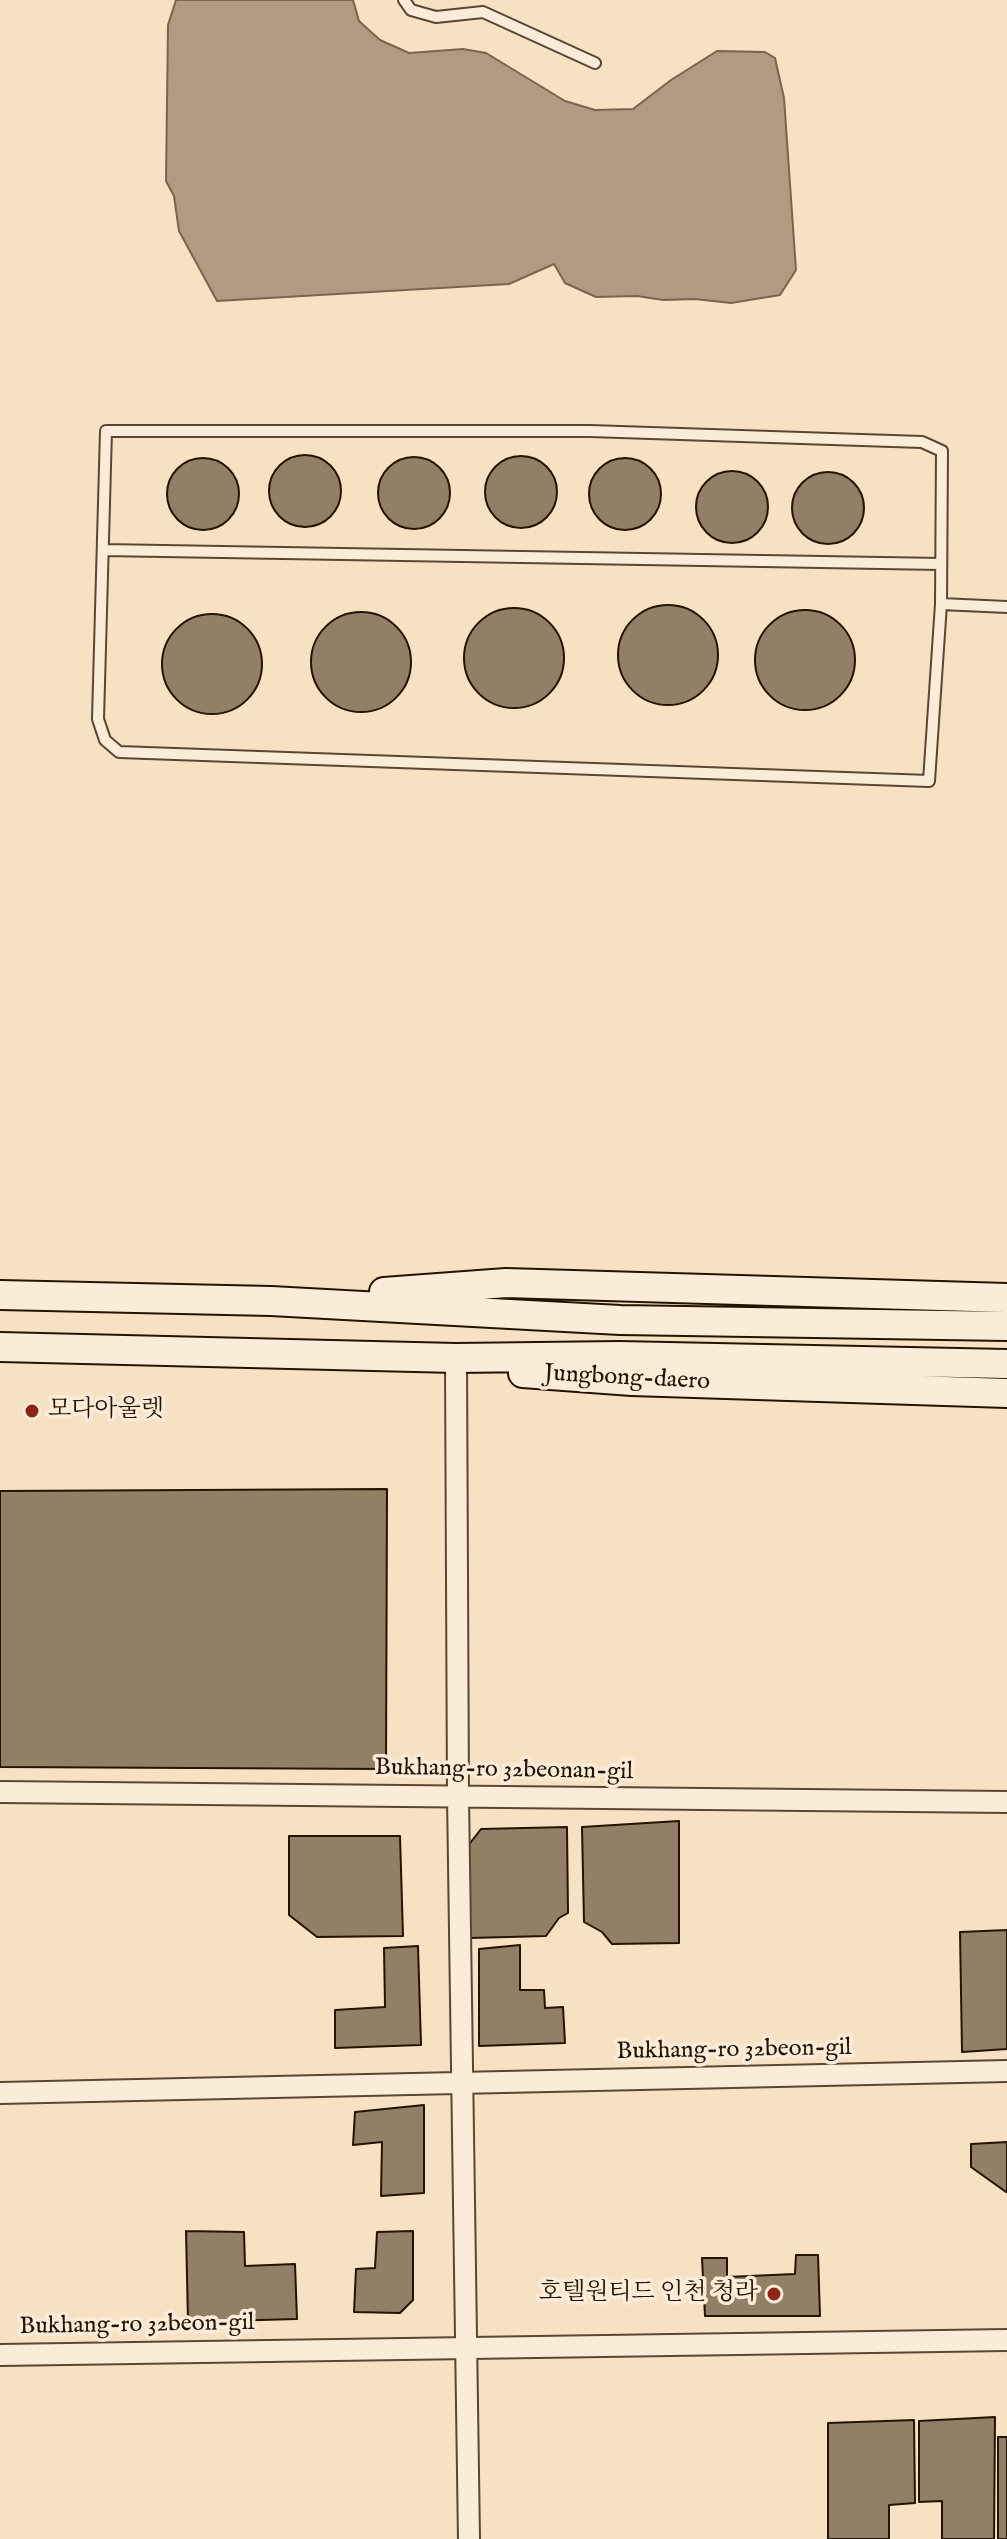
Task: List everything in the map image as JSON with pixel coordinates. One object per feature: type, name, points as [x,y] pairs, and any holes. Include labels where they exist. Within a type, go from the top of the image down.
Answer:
[{"type":"main road","points":[[271,1301],[506,1283],[1007,1298]]},
{"type":"main road","points":[[0,1295],[271,1301],[620,1320],[1007,1326]]},
{"type":"main road","name":"Jungbong-daero","points":[[0,1347],[247,1353],[456,1363],[632,1381],[1007,1393]]},
{"type":"main road","name":"Jungbong-daero","points":[[456,1363],[619,1356],[1007,1364]]},
{"type":"street","points":[[456,1363],[458,1796],[469,2539]]},
{"type":"street","name":"Bukhang-ro 32beonan-gil","points":[[0,1792],[1007,1802]]},
{"type":"street","name":"Bukhang-ro 32beon-gil","points":[[0,2093],[1007,2071]]},
{"type":"street","name":"Bukhang-ro 32beon-gil","points":[[0,2355],[1007,2340]]},
{"type":"lane","points":[[404,0],[411,10],[436,17],[483,12],[595,63]]},
{"type":"lane","points":[[106,431],[590,431],[922,442],[942,451],[941,604],[929,781],[119,752],[105,740],[98,719],[103,550],[106,431]]},
{"type":"lane","points":[[103,550],[941,564]]},
{"type":"lane","points":[[941,604],[1007,607]]},
{"type":"shaded area","points":[[176,0],[353,0],[359,21],[380,40],[409,53],[463,49],[486,53],[565,101],[595,110],[633,109],[717,51],[765,52],[775,58],[784,98],[796,270],[780,295],[731,303],[637,296],[596,297],[565,283],[554,264],[509,284],[217,301],[179,231],[174,196],[166,181],[168,25]]},
{"type":"building","points":[[312,455],[331,465],[339,477],[339,505],[331,517],[319,525],[298,527],[279,517],[271,505],[269,484],[279,465],[291,457]]},
{"type":"building","points":[[528,456],[547,466],[555,478],[555,506],[547,518],[535,526],[514,528],[495,518],[487,506],[485,485],[495,466],[507,458]]},
{"type":"building","points":[[421,457],[440,467],[448,479],[448,507],[440,519],[428,527],[407,529],[388,519],[380,507],[378,486],[388,467],[400,459]]},
{"type":"building","points":[[210,458],[229,468],[237,480],[237,508],[229,520],[217,528],[196,530],[177,520],[169,508],[167,487],[177,468],[189,460]]},
{"type":"building","points":[[632,458],[651,468],[659,480],[659,508],[651,520],[639,528],[618,530],[599,520],[591,508],[589,487],[599,468],[611,460]]},
{"type":"building","points":[[739,471],[758,481],[766,493],[766,521],[758,533],[746,541],[725,543],[706,533],[698,521],[696,500],[706,481],[718,473]]},
{"type":"building","points":[[835,472],[854,482],[862,494],[862,522],[854,534],[842,542],[821,544],[802,534],[794,522],[792,501],[802,482],[814,474]]},
{"type":"building","points":[[668,605],[687,609],[703,620],[714,636],[718,655],[714,674],[703,690],[687,701],[668,705],[649,701],[633,690],[622,674],[618,655],[622,636],[633,620],[649,609]]},
{"type":"building","points":[[514,608],[533,612],[549,623],[560,639],[564,658],[560,677],[549,693],[533,704],[514,708],[495,704],[479,693],[468,677],[464,658],[468,639],[479,623],[495,612]]},
{"type":"building","points":[[805,610],[824,614],[840,625],[851,641],[855,660],[851,679],[840,695],[824,706],[805,710],[786,706],[770,695],[759,679],[755,660],[759,641],[770,625],[786,614]]},
{"type":"building","points":[[361,612],[380,616],[396,627],[407,643],[411,662],[407,681],[396,697],[380,708],[361,712],[342,708],[326,697],[315,681],[311,662],[315,643],[326,627],[342,616]]},
{"type":"building","points":[[212,614],[231,618],[247,629],[258,645],[262,664],[258,683],[247,699],[231,710],[212,714],[193,710],[177,699],[166,683],[162,664],[166,645],[177,629],[193,618]]},
{"type":"building","points":[[387,1489],[386,1769],[0,1767],[0,1491]]},
{"type":"building","points":[[679,1821],[679,1943],[612,1944],[602,1932],[584,1922],[582,1827]]},
{"type":"building","points":[[567,1827],[568,1913],[559,1918],[546,1936],[470,1938],[467,1847],[481,1829]]},
{"type":"building","points":[[289,1836],[400,1836],[403,1936],[317,1937],[289,1915]]},
{"type":"building","points":[[1007,1930],[1007,2049],[962,2052],[960,1932]]},
{"type":"building","points":[[520,1945],[520,1990],[544,1990],[545,2008],[563,2007],[565,2043],[479,2046],[479,1949]]},
{"type":"building","points":[[418,1946],[421,2045],[335,2048],[335,2010],[385,2007],[384,1948]]},
{"type":"building","points":[[424,2105],[424,2193],[381,2196],[382,2142],[353,2145],[355,2112]]},
{"type":"building","points":[[1007,2142],[1006,2192],[971,2167],[971,2144]]},
{"type":"building","points":[[186,2231],[244,2232],[245,2266],[295,2264],[297,2319],[188,2322]]},
{"type":"building","points":[[413,2231],[413,2300],[400,2313],[354,2312],[356,2269],[375,2268],[377,2232]]},
{"type":"building","points":[[796,2255],[818,2255],[820,2316],[705,2316],[702,2258],[727,2258],[727,2277],[795,2274]]},
{"type":"building","points":[[995,2417],[994,2539],[942,2539],[942,2501],[919,2502],[919,2421]]},
{"type":"building","points":[[914,2420],[915,2503],[889,2505],[889,2539],[828,2539],[828,2423]]},
{"type":"building","points":[[998,2437],[1007,2437],[1007,2539],[998,2539]]},
{"type":"place","name":"모다아울렛","points":[[32,1411]]},
{"type":"place","name":"호텔원티드 인천 청라","points":[[774,2294]]}]
